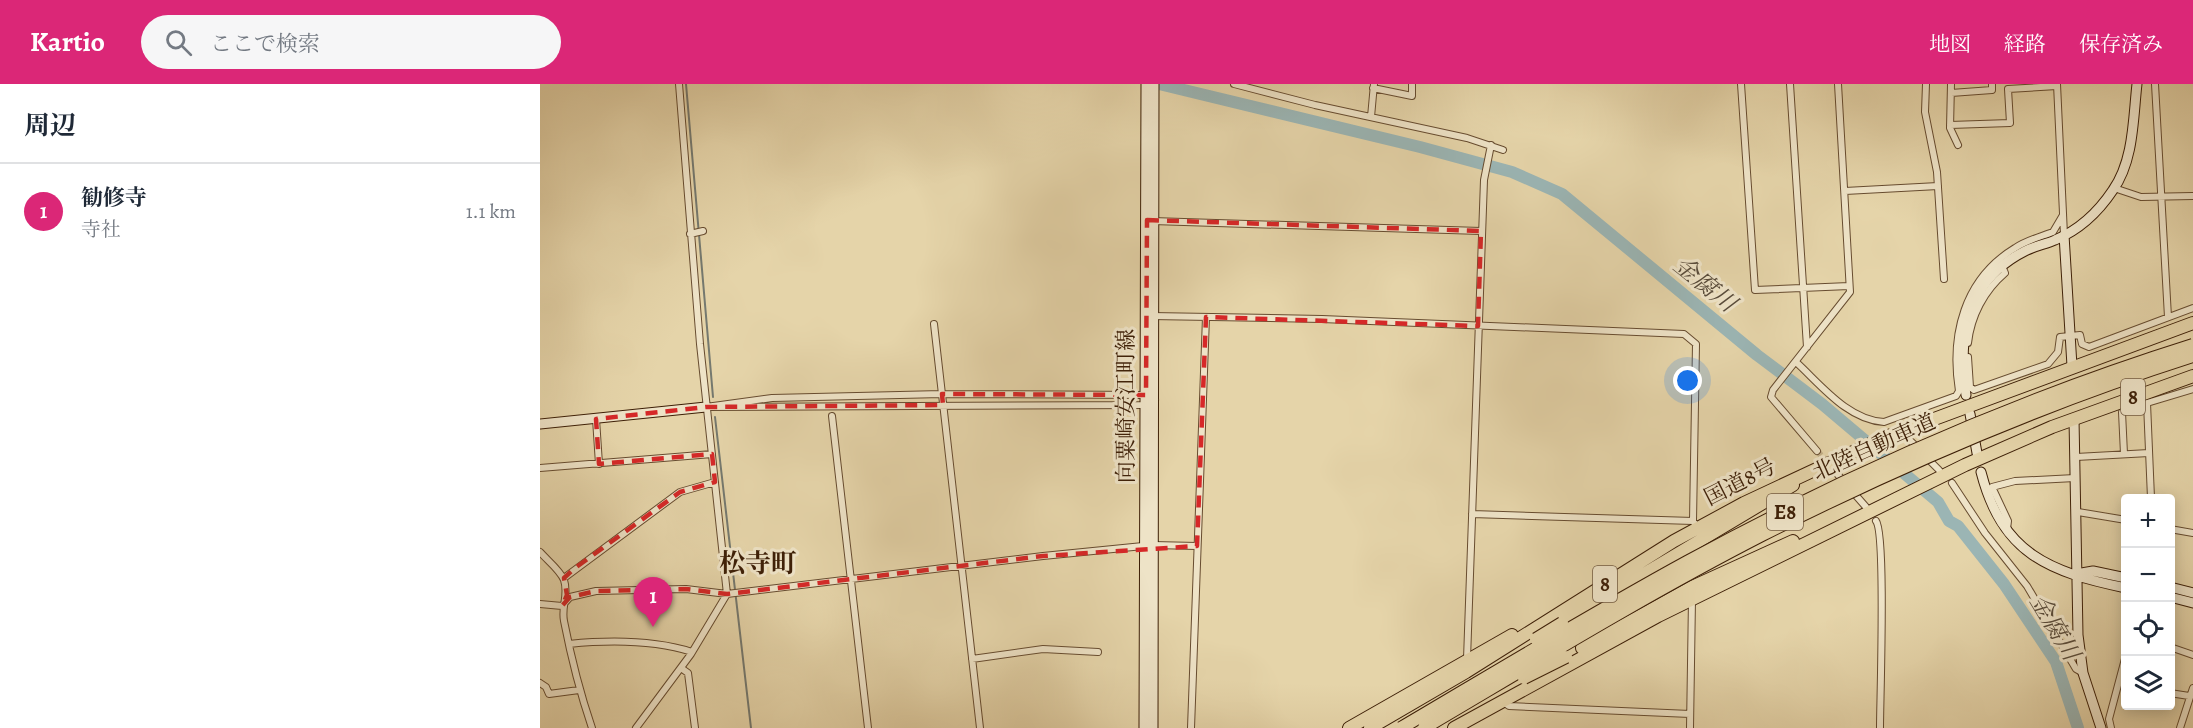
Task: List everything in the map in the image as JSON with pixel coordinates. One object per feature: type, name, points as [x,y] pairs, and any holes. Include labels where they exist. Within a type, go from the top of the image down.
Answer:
[{"type":"highway","name":"国道8号","points":[[1370,728],[1695,525],[1883,438],[2193,323]]},
{"type":"highway","points":[[2134,344],[2193,328]]},
{"type":"highway","name":"北陸自動車道","points":[[1403,727],[1658,578],[1823,493],[2004,413],[2193,345]]},
{"type":"highway","name":"北陸自動車道","points":[[1424,728],[1634,605],[1827,504],[2009,423],[2193,356]]},
{"type":"highway","name":"8","points":[[1503,701],[1692,598],[1888,503],[1936,475],[2074,419],[2193,376]]},
{"type":"highway","points":[[1403,727],[1648,570],[1783,493],[1816,468]]},
{"type":"highway","points":[[1430,728],[1674,596],[1777,547],[1888,503]]},
{"type":"highway","points":[[1349,728],[1467,666]]},
{"type":"highway","points":[[1454,728],[1468,724],[1503,701]]},
{"type":"street","points":[[636,728],[681,668],[732,593],[706,407],[679,84]]},
{"type":"street","name":"向粟崎安江町線","points":[[1146,84],[1150,105],[1149,547],[1153,728]]},
{"type":"street","name":"向粟崎安江町線","points":[[1150,105],[1154,84]]},
{"type":"street","points":[[1233,84],[1503,150]]},
{"type":"street","points":[[1371,117],[1373,86],[1412,96],[1412,84]]},
{"type":"street","points":[[1741,84],[1755,290],[1849,286]]},
{"type":"street","points":[[1790,84],[1807,347]]},
{"type":"street","points":[[1817,451],[1771,397],[1773,390],[1850,292],[1838,84]]},
{"type":"street","points":[[1926,84],[1925,112],[1938,186],[1944,279]]},
{"type":"street","points":[[1951,84],[1950,125],[1958,145]]},
{"type":"street","points":[[1966,395],[1962,354],[1967,320],[1981,291],[2005,261],[2064,236],[2085,221],[2114,188],[2128,155],[2137,84]]},
{"type":"street","points":[[2155,84],[2168,317]]},
{"type":"street","points":[[1951,93],[1992,87],[2008,89],[2057,85],[2072,366]]},
{"type":"street","points":[[1950,125],[2010,123],[2008,89]]},
{"type":"street","points":[[1468,724],[1467,666],[1481,231],[1484,180],[1492,147]]},
{"type":"street","points":[[1845,191],[1938,186]]},
{"type":"street","points":[[2114,188],[2141,197],[2193,196]]},
{"type":"street","points":[[1795,363],[1846,408],[1859,416],[1877,422],[1893,422],[1956,396],[1959,391],[1956,342],[1963,311],[1980,279],[2028,241],[2054,232],[2063,215]]},
{"type":"street","points":[[1151,220],[1481,231]]},
{"type":"street","points":[[691,233],[703,231]]},
{"type":"street","points":[[2005,261],[2005,273],[1985,296],[1973,321],[1968,350],[1970,387],[1974,390],[2048,364],[2058,352],[2060,337],[2080,335],[2082,344],[2089,347],[2193,308]]},
{"type":"street","points":[[1151,316],[1684,334],[1696,344],[1695,525],[1472,514]]},
{"type":"street","points":[[1191,728],[1206,317]]},
{"type":"street","points":[[934,324],[980,728]]},
{"type":"street","points":[[2124,454],[2122,412],[2193,389]]},
{"type":"street","points":[[540,424],[772,398],[942,394],[1149,400]]},
{"type":"street","points":[[706,407],[1149,400]]},
{"type":"street","points":[[2147,403],[2151,494]]},
{"type":"street","points":[[1970,414],[1977,453]]},
{"type":"street","points":[[832,416],[868,728]]},
{"type":"street","points":[[596,419],[599,464]]},
{"type":"street","points":[[2074,419],[2078,512],[2076,574],[2078,634],[2083,674],[2101,728]]},
{"type":"street","points":[[1904,435],[1936,475]]},
{"type":"street","points":[[2076,457],[2149,453]]},
{"type":"street","points":[[540,468],[712,454]]},
{"type":"street","points":[[1832,468],[1866,507]]},
{"type":"street","points":[[1981,472],[1991,506],[2007,533],[2033,556],[2091,580],[2121,587]]},
{"type":"street","points":[[2007,533],[2008,521],[1992,487],[2015,481],[2075,478]]},
{"type":"street","points":[[564,578],[680,492],[715,482]]},
{"type":"street","points":[[1952,483],[1985,533],[2027,586],[2076,669],[2083,674]]},
{"type":"street","points":[[2078,512],[2121,519]]},
{"type":"street","points":[[1876,521],[1880,526],[1881,562],[1880,728]]},
{"type":"street","points":[[2175,530],[2193,533]]},
{"type":"street","points":[[562,606],[570,597],[596,591],[686,589],[732,593],[1149,547],[1197,546]]},
{"type":"street","name":"向粟崎安江町線","points":[[1144,728],[1149,547]]},
{"type":"street","points":[[540,552],[564,578],[567,595],[562,606],[569,644],[579,690],[592,728]]},
{"type":"street","points":[[2076,574],[2092,571],[2121,577]]},
{"type":"street","points":[[2175,588],[2193,593]]},
{"type":"street","points":[[1690,728],[1692,598]]},
{"type":"street","points":[[2175,598],[2193,603]]},
{"type":"street","points":[[540,604],[562,606]]},
{"type":"street","points":[[569,644],[668,644],[692,652]]},
{"type":"street","points":[[972,658],[1043,649],[1098,652]]},
{"type":"street","points":[[2175,649],[2193,655]]},
{"type":"street","points":[[2111,728],[2109,719],[2126,656]]},
{"type":"street","points":[[681,668],[688,673],[695,728]]},
{"type":"street","points":[[540,683],[546,687],[549,694],[579,690]]},
{"type":"street","points":[[2180,728],[2193,688]]},
{"type":"street","points":[[2175,694],[2189,696]]},
{"type":"street","points":[[1503,701],[1509,706],[1690,714]]},
{"type":"highlighted area","points":[[1147,220],[1481,231],[1478,326],[1206,317],[1197,546],[1043,556],[727,594],[686,589],[596,591],[570,597],[562,606],[567,595],[564,578],[575,568],[680,492],[715,482],[712,454],[599,464],[596,419],[706,407],[943,405],[942,394],[1146,395]]},
{"type":"waterway","points":[[686,84],[713,397]]},
{"type":"waterway","name":"金腐川","points":[[1159,84],[1420,147],[1512,172],[1562,194],[1757,355],[1822,404],[1938,502],[1949,521],[1958,526],[2004,584],[2056,662],[2078,728]]},
{"type":"waterway","points":[[715,417],[751,728]]},
{"type":"tunnel","points":[[1817,451],[1829,464]]},
{"type":"place","name":"勧修寺","points":[[653,627]]},
{"type":"district","name":"松寺町","points":[[758,563]]}]
